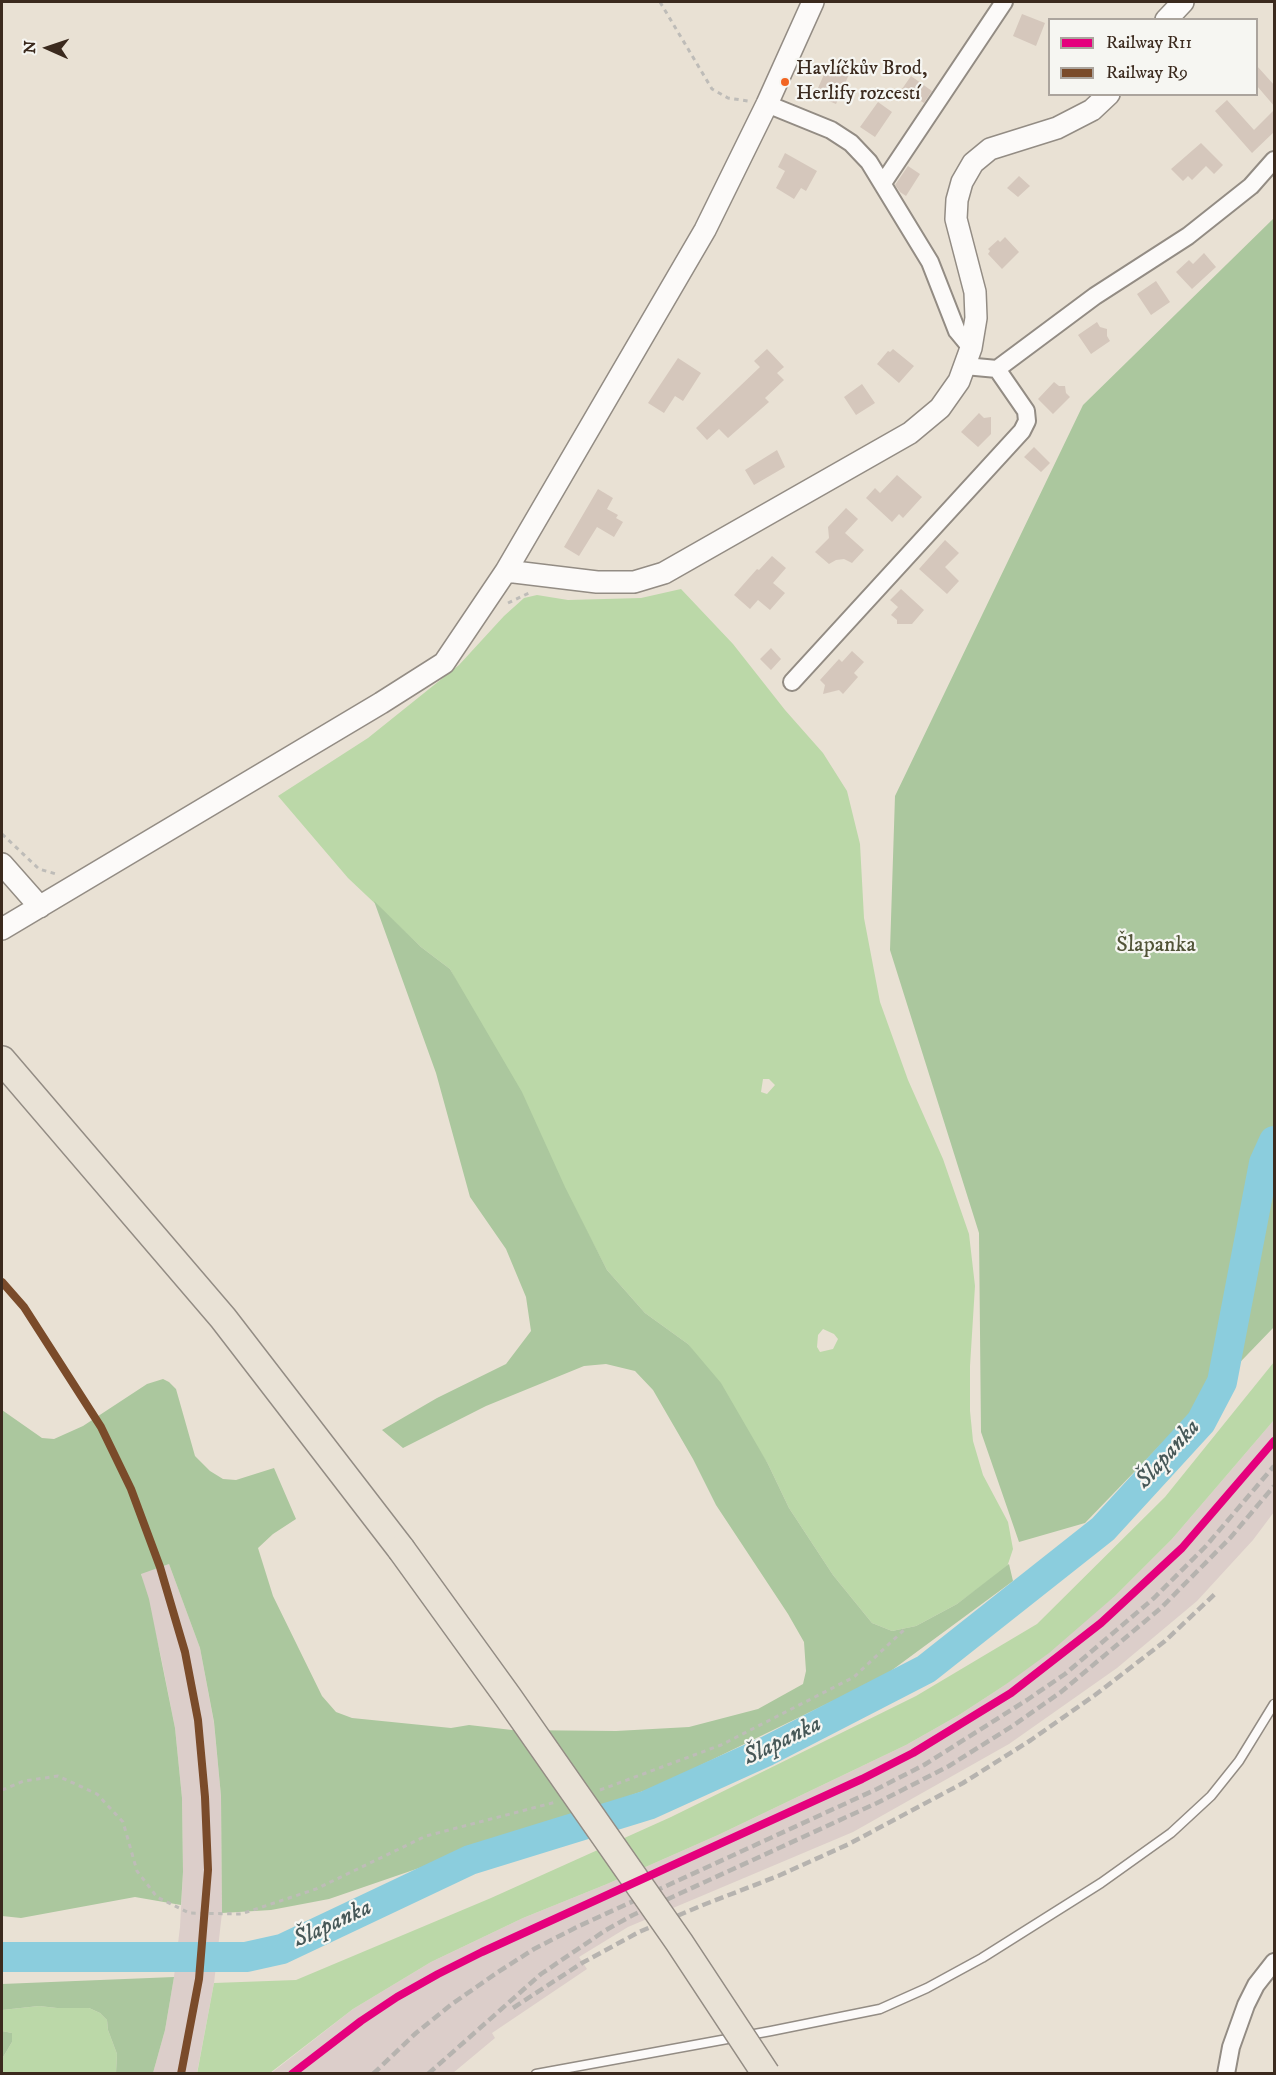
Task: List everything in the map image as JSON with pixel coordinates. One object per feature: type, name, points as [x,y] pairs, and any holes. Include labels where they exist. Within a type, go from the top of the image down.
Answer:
[{"type":"main road","points":[[2,1060],[223,1318],[401,1549],[508,1697],[679,1942],[766,2073]]},
{"type":"street","points":[[2,929],[444,663],[506,572],[705,230],[767,104],[813,2]]},
{"type":"street","points":[[883,183],[1004,2]]},
{"type":"street","points":[[1168,18],[1183,2]]},
{"type":"street","points":[[506,572],[597,582],[634,582],[664,573],[910,433],[940,408],[958,381],[968,357],[976,318],[975,292],[956,219],[957,200],[962,182],[973,163],[990,149],[1057,128],[1092,110],[1107,96]]},
{"type":"street","points":[[767,104],[831,130],[851,142],[870,162],[930,262],[968,357],[997,369],[1026,411],[1027,421],[1022,432],[792,682]]},
{"type":"street","points":[[997,369],[1095,296],[1188,236],[1251,186],[1275,160]]},
{"type":"street","points":[[2,864],[40,907]]},
{"type":"street","points":[[1226,2073],[1231,2047],[1246,2005],[1256,1985],[1275,1962]]},
{"type":"lane","points":[[536,2073],[880,2009],[927,1988],[982,1958],[1101,1883],[1171,1833],[1211,1796],[1239,1761],[1275,1704]]},
{"type":"path","points":[[660,2],[712,89],[728,98],[767,104]]},
{"type":"path","points":[[2,834],[39,869],[58,874],[76,871],[83,881]]},
{"type":"path","points":[[599,1790],[721,1745],[854,1677],[906,1628]]},
{"type":"path","points":[[2,1790],[24,1781],[58,1776],[97,1794],[123,1822],[137,1871],[157,1897],[189,1913],[241,1914],[315,1889],[426,1836],[558,1802]]},
{"type":"shaded area","points":[[1274,1420],[1274,1512],[1253,1540],[1197,1601],[1117,1668],[1009,1744],[853,1832],[628,1927],[579,1957],[587,1969],[492,2033],[495,2038],[453,2073],[270,2074],[353,2009],[431,1962],[523,1918],[718,1835],[906,1745],[959,1715],[1005,1685],[1115,1596],[1172,1539]]},
{"type":"shaded area","points":[[169,1564],[200,1648],[214,1723],[221,1796],[222,1913],[214,1983],[197,2073],[153,2073],[165,2030],[180,1927],[183,1872],[182,1798],[175,1728],[141,1573]]},
{"type":"green space","points":[[1274,218],[1274,1327],[1085,1523],[1019,1542],[981,1432],[979,1233],[890,950],[895,796],[1083,405]]},
{"type":"green space","points":[[681,589],[733,644],[785,710],[823,753],[847,791],[860,844],[864,918],[880,1002],[908,1080],[943,1159],[969,1234],[975,1286],[970,1366],[973,1441],[983,1475],[1008,1522],[1013,1549],[1007,1567],[957,1604],[916,1626],[892,1631],[872,1623],[833,1575],[789,1508],[768,1464],[688,1344],[645,1313],[607,1270],[450,969],[421,947],[348,878],[278,796],[368,738],[459,665],[504,616],[524,598],[537,595],[568,600],[641,598]],"holes":[[[763,1079],[769,1079],[775,1085],[767,1094],[761,1092]],[[823,1329],[834,1334],[838,1339],[833,1349],[820,1352],[817,1347],[818,1335]]]},
{"type":"green space","points":[[374,901],[421,947],[450,969],[522,1092],[565,1187],[607,1270],[645,1313],[688,1344],[721,1383],[768,1464],[789,1508],[833,1575],[872,1623],[892,1631],[916,1626],[957,1604],[1009,1564],[1013,1581],[884,1676],[658,1786],[329,1899],[271,1910],[222,1913],[221,1796],[214,1722],[200,1648],[169,1564],[141,1574],[149,1599],[175,1728],[182,1798],[181,1905],[135,1897],[21,1918],[2,1916],[2,1410],[42,1438],[54,1439],[83,1426],[147,1384],[163,1379],[176,1389],[195,1456],[210,1471],[223,1479],[236,1480],[274,1468],[296,1519],[273,1534],[258,1548],[273,1596],[322,1696],[336,1712],[352,1718],[451,1728],[469,1725],[512,1730],[616,1731],[689,1727],[758,1709],[803,1684],[806,1671],[804,1642],[716,1505],[693,1459],[653,1390],[635,1371],[606,1364],[584,1366],[486,1406],[403,1448],[382,1430],[437,1398],[506,1364],[531,1331],[526,1297],[506,1249],[470,1197],[436,1073]]},
{"type":"green space","points":[[1274,1362],[1274,1420],[1172,1539],[1115,1596],[1049,1653],[1005,1685],[959,1715],[906,1745],[718,1835],[523,1918],[431,1962],[353,2009],[270,2073],[197,2074],[214,1983],[296,1980],[491,1898],[671,1817],[916,1696],[1037,1624],[1165,1497]]},
{"type":"green space","points":[[174,1977],[165,2030],[153,2073],[116,2073],[117,2054],[108,2030],[107,2020],[100,2013],[89,2008],[39,2006],[2,2010],[2,1984]]},
{"type":"green space","points":[[39,2006],[89,2008],[100,2013],[107,2020],[108,2030],[117,2054],[116,2073],[2,2074],[2,2059],[12,2042],[12,2033],[2,2031],[2,2010]]},
{"type":"green space","points":[[2,2031],[12,2033],[12,2042],[2,2059]]},
{"type":"building","points":[[1022,14],[1045,23],[1036,46],[1013,36]]},
{"type":"building","points":[[829,63],[850,72],[836,104],[815,95]]},
{"type":"building","points":[[1258,67],[1275,86],[1275,107],[1258,87]]},
{"type":"building","points":[[911,76],[932,91],[924,103],[902,89]]},
{"type":"building","points":[[1227,100],[1254,130],[1275,109],[1275,131],[1252,153],[1215,111]]},
{"type":"building","points":[[878,102],[892,112],[875,137],[860,127]]},
{"type":"building","points":[[1201,143],[1223,165],[1214,174],[1206,166],[1192,180],[1188,176],[1183,181],[1171,169]]},
{"type":"building","points":[[785,153],[817,171],[806,191],[801,188],[794,199],[776,188],[785,171],[778,167]]},
{"type":"building","points":[[908,166],[920,174],[906,196],[895,185]]},
{"type":"building","points":[[1019,176],[1030,186],[1018,197],[1007,188]]},
{"type":"building","points":[[1005,237],[1019,252],[1002,269],[988,254],[990,251],[988,249]]},
{"type":"building","points":[[1204,253],[1216,267],[1192,289],[1176,272],[1189,260],[1193,264]]},
{"type":"building","points":[[1156,281],[1170,302],[1151,315],[1137,294]]},
{"type":"building","points":[[1097,322],[1100,327],[1107,329],[1110,341],[1091,354],[1078,335]]},
{"type":"building","points":[[767,349],[784,367],[777,373],[784,380],[765,398],[769,402],[728,438],[719,429],[707,440],[696,428],[760,367],[754,361]]},
{"type":"building","points":[[893,349],[914,366],[899,383],[877,364],[888,351]]},
{"type":"building","points":[[678,358],[701,373],[683,401],[675,396],[664,413],[648,403]]},
{"type":"building","points":[[1054,382],[1059,386],[1065,386],[1066,393],[1070,397],[1053,414],[1038,399]]},
{"type":"building","points":[[862,384],[875,403],[856,415],[844,397]]},
{"type":"building","points":[[979,413],[984,418],[991,417],[991,434],[978,447],[961,432]]},
{"type":"building","points":[[1034,447],[1050,463],[1041,472],[1024,457]]},
{"type":"building","points":[[777,450],[785,467],[754,485],[745,470]]},
{"type":"building","points":[[897,475],[922,497],[903,518],[899,514],[892,522],[866,498],[875,488],[880,493]]},
{"type":"building","points":[[598,489],[613,498],[607,509],[618,515],[616,518],[623,522],[614,537],[597,527],[579,556],[564,547]]},
{"type":"building","points":[[846,508],[858,519],[845,533],[864,550],[852,563],[844,559],[829,564],[815,552],[829,538],[828,527]]},
{"type":"building","points":[[945,540],[959,553],[945,567],[959,581],[947,594],[919,569]]},
{"type":"building","points":[[772,556],[786,568],[773,583],[785,593],[770,610],[758,600],[750,609],[734,595]]},
{"type":"building","points":[[901,589],[924,610],[912,624],[897,624],[897,620],[891,615],[898,607],[890,600]]},
{"type":"building","points":[[771,648],[781,659],[771,670],[760,659]]},
{"type":"building","points":[[852,651],[864,662],[854,673],[858,677],[843,694],[839,690],[823,694],[825,685],[820,680],[839,659],[842,662]]},
{"type":"waterway","name":"Šlapanka","points":[[2,1957],[246,1957],[282,1949],[470,1860],[648,1805],[767,1751],[926,1669],[1103,1529],[1201,1422],[1222,1382],[1264,1163],[1274,1141]]},
{"type":"railway","points":[[373,2074],[416,2033],[452,2004],[534,1949],[877,1789],[924,1765],[1027,1700],[1065,1674],[1154,1598],[1206,1546],[1274,1466]]},
{"type":"railway","points":[[428,2074],[541,1974],[606,1930],[633,1915],[877,1803],[949,1766],[1014,1725],[1061,1692],[1162,1607],[1231,1537],[1274,1486]]},
{"type":"railway","points":[[513,2008],[582,1963],[639,1932],[778,1876],[849,1844],[963,1783],[1031,1740],[1095,1695],[1165,1641],[1216,1593]]},
{"type":"rail line","name":"R9","points":[[2,1282],[24,1307],[101,1427],[131,1489],[160,1567],[185,1652],[198,1720],[205,1797],[208,1870],[199,1979],[181,2074]]},
{"type":"rail line","name":"R11","points":[[292,2074],[361,2021],[438,1974],[862,1779],[913,1753],[1011,1693],[1101,1623],[1182,1548],[1274,1441]]},
{"type":"place","name":"Havlíčkův Brod, Herlify rozcestí","points":[[785,82]]}]
